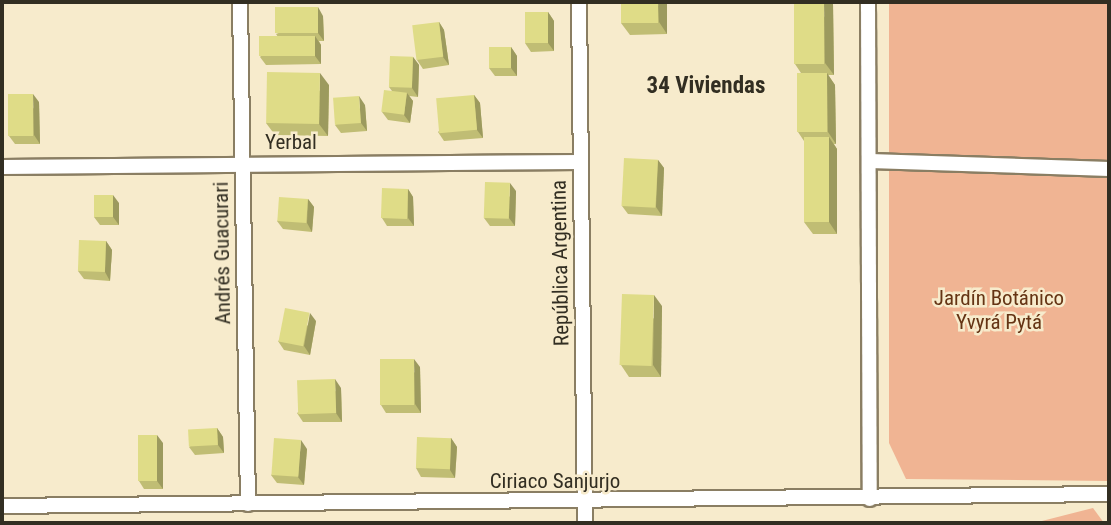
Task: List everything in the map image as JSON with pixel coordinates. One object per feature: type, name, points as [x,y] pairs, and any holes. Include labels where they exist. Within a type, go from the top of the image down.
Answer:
[{"type":"street","name":"Andrés Guacurari","points":[[240,2],[248,504]]},
{"type":"street","name":"República Argentina","points":[[579,2],[585,523]]},
{"type":"street","points":[[868,2],[870,499]]},
{"type":"street","points":[[870,161],[1109,169]]},
{"type":"street","name":"Yerbal","points":[[2,167],[580,162]]},
{"type":"street","name":"Ciriaco Sanjurjo","points":[[2,506],[870,499],[1109,494]]},
{"type":"green space","name":"Jardín Botánico Yvyrá Pytá","points":[[889,2],[1109,2],[1109,481],[906,479],[889,443]]},
{"type":"green space","points":[[1093,508],[1104,523],[1034,523]]},
{"type":"building","points":[[621,2],[658,2],[658,23],[621,23]]},
{"type":"building","points":[[794,2],[824,2],[824,64],[794,64]]},
{"type":"building","points":[[275,7],[318,7],[318,33],[275,33]]},
{"type":"building","points":[[525,12],[548,12],[548,43],[525,43]]},
{"type":"building","points":[[439,22],[443,57],[416,60],[412,25]]},
{"type":"building","points":[[259,36],[315,36],[315,56],[259,56]]},
{"type":"building","points":[[489,47],[511,47],[511,68],[489,68]]},
{"type":"building","points":[[390,56],[413,57],[412,88],[389,87]]},
{"type":"building","points":[[267,72],[320,73],[319,124],[266,123]]},
{"type":"building","points":[[797,73],[827,73],[827,132],[797,132]]},
{"type":"building","points":[[384,90],[407,93],[404,115],[381,112]]},
{"type":"building","points":[[8,94],[33,94],[33,136],[8,136]]},
{"type":"building","points":[[474,95],[477,130],[439,133],[436,98]]},
{"type":"building","points":[[359,96],[361,123],[335,125],[333,98]]},
{"type":"building","points":[[804,137],[829,137],[829,222],[804,222]]},
{"type":"building","points":[[624,158],[658,160],[655,208],[621,206]]},
{"type":"building","points":[[485,182],[510,183],[509,219],[484,218]]},
{"type":"building","points":[[382,188],[408,189],[407,219],[381,218]]},
{"type":"building","points":[[94,195],[113,195],[113,217],[94,217]]},
{"type":"building","points":[[279,197],[308,199],[306,223],[277,221]]},
{"type":"building","points":[[79,240],[106,241],[105,272],[78,271]]},
{"type":"building","points":[[622,294],[654,295],[652,366],[620,365]]},
{"type":"building","points":[[285,308],[310,313],[303,346],[279,341]]},
{"type":"building","points":[[380,359],[414,359],[414,405],[380,405]]},
{"type":"building","points":[[335,379],[336,413],[298,414],[297,380]]},
{"type":"building","points":[[217,428],[218,445],[189,446],[188,430]]},
{"type":"building","points":[[138,435],[157,435],[157,481],[138,481]]},
{"type":"building","points":[[417,437],[451,438],[450,469],[416,468]]},
{"type":"building","points":[[274,438],[301,440],[298,477],[271,475]]},
{"type":"district","name":"34 Viviendas","points":[[706,86]]}]
